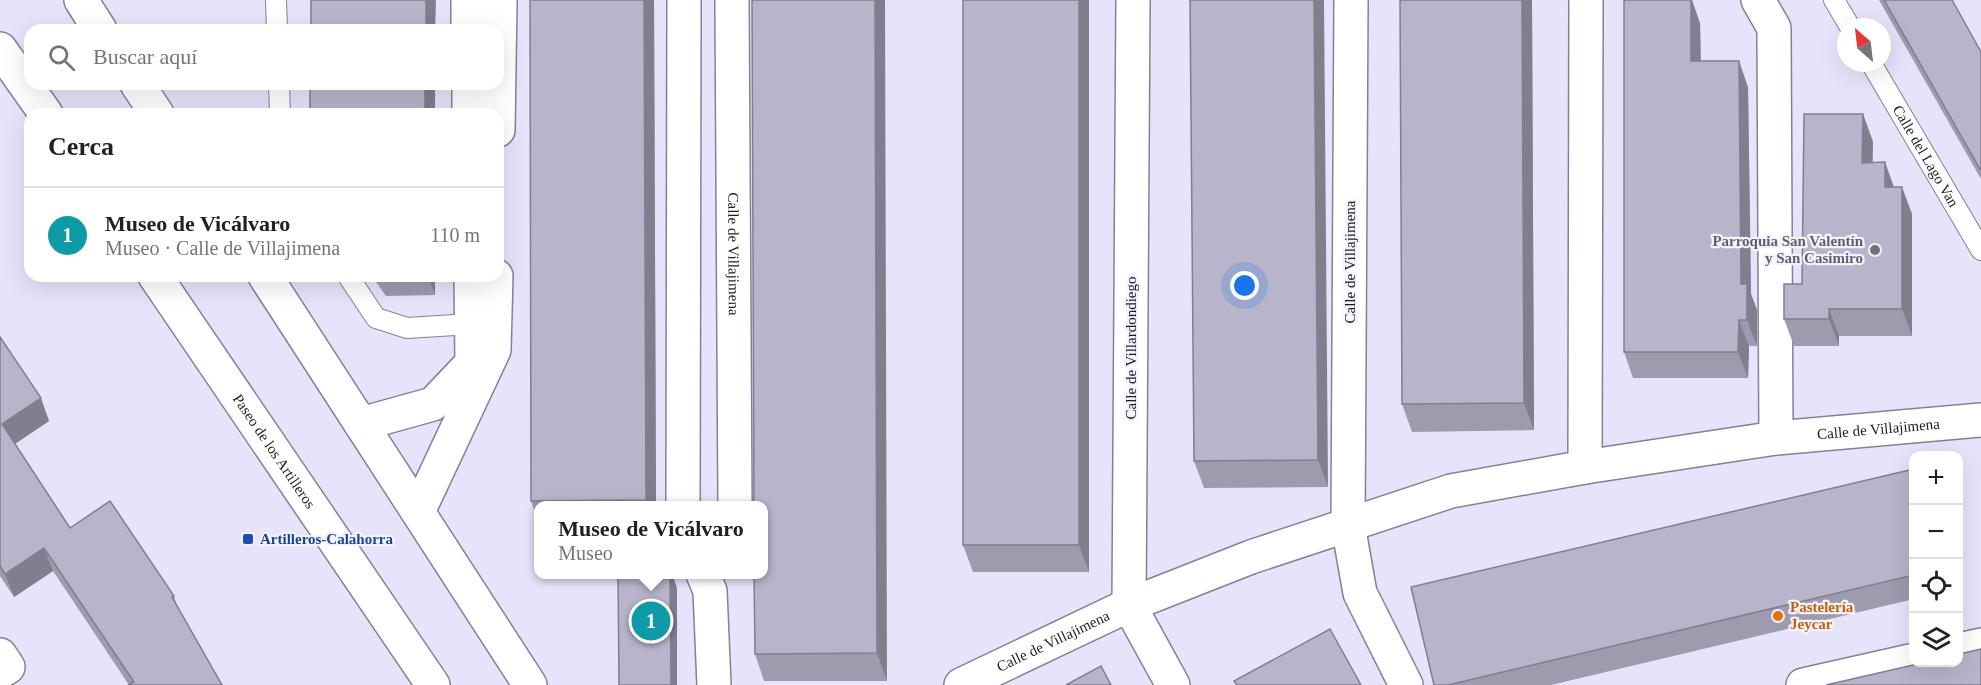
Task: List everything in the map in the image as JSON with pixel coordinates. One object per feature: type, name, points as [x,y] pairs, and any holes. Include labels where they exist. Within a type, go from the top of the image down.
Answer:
[{"type":"street","points":[[81,0],[96,24]]},
{"type":"street","points":[[468,0],[468,24]]},
{"type":"street","points":[[500,0],[500,24]]},
{"type":"street","points":[[683,501],[684,0]]},
{"type":"street","name":"Calle de Villajimena","points":[[732,0],[735,501]]},
{"type":"street","name":"Calle de Villardondiego","points":[[1133,0],[1129,604],[1173,685]]},
{"type":"street","name":"Calle de Villajimena","points":[[1351,0],[1348,525],[1360,593],[1406,685]]},
{"type":"street","points":[[1585,467],[1586,0]]},
{"type":"street","points":[[1758,0],[1774,28],[1776,438]]},
{"type":"street","points":[[0,49],[24,83]]},
{"type":"street","points":[[29,90],[42,108]]},
{"type":"street","points":[[141,90],[153,108]]},
{"type":"street","points":[[469,90],[469,108]]},
{"type":"street","points":[[498,108],[499,90]]},
{"type":"street","name":"Paseo de los Artilleros","points":[[158,282],[433,685]]},
{"type":"street","points":[[269,282],[530,685]]},
{"type":"street","points":[[361,424],[433,404],[472,363],[471,282]]},
{"type":"street","points":[[418,512],[494,351],[496,282]]},
{"type":"street","name":"Calle de Villajimena","points":[[961,685],[1129,604],[1251,557],[1451,492],[1585,467],[1776,438],[1981,420]]},
{"type":"street","points":[[710,580],[714,685]]},
{"type":"street","points":[[1963,649],[1981,645]]},
{"type":"street","points":[[0,655],[8,667],[0,672]]},
{"type":"street","points":[[1803,685],[1909,661]]},
{"type":"lane","points":[[276,0],[277,24]]},
{"type":"lane","points":[[1834,0],[1845,18]]},
{"type":"lane","name":"Calle del Lago Van","points":[[1877,72],[1981,249]]},
{"type":"lane","points":[[279,90],[280,108]]},
{"type":"lane","points":[[352,282],[376,318],[407,328],[471,324]]},
{"type":"building","points":[[311,0],[426,0],[426,24],[311,24]]},
{"type":"building","points":[[530,0],[644,0],[646,500],[531,501]]},
{"type":"building","points":[[752,0],[875,0],[877,653],[755,654],[754,579],[768,579],[768,501],[754,501]]},
{"type":"building","points":[[963,0],[1079,0],[1079,545],[963,545]]},
{"type":"building","points":[[1190,0],[1314,0],[1318,460],[1194,461]]},
{"type":"building","points":[[1400,0],[1522,0],[1524,403],[1402,404]]},
{"type":"building","points":[[1624,0],[1691,0],[1691,61],[1739,61],[1741,284],[1747,284],[1747,320],[1739,320],[1738,352],[1624,352]]},
{"type":"building","points":[[1884,0],[1952,0],[1981,52],[1981,171]]},
{"type":"building","points":[[310,90],[425,90],[425,108],[310,108]]},
{"type":"building","name":"Parroquia San Valentín y San Casimiro","points":[[1804,114],[1863,114],[1862,163],[1885,162],[1885,187],[1902,187],[1902,309],[1829,309],[1829,319],[1784,319],[1784,284],[1802,284]]},
{"type":"building","points":[[0,337],[41,398],[2,424],[70,528],[110,501],[174,596],[172,597],[222,685],[128,685],[134,682],[44,548],[5,574],[0,566]]},
{"type":"building","points":[[1909,470],[1909,576],[1448,685],[1434,685],[1411,587]]},
{"type":"building","points":[[618,579],[670,579],[671,685],[619,685]]},
{"type":"building","points":[[1330,629],[1361,685],[1237,685],[1234,681]]},
{"type":"building","points":[[1981,649],[1981,685],[1826,685],[1909,666],[1963,667],[1963,653]]},
{"type":"building","points":[[1101,666],[1111,685],[1066,685]]},
{"type":"place","name":"Parroquia San Valentín y San Casimiro","points":[[1875,250]]},
{"type":"place","name":"Artilleros-Calahorra","points":[[248,539]]},
{"type":"place","name":"Pastelería Jeycar","points":[[1778,616]]},
{"type":"place","name":"Museo de Vicálvaro","points":[[651,621]]}]
